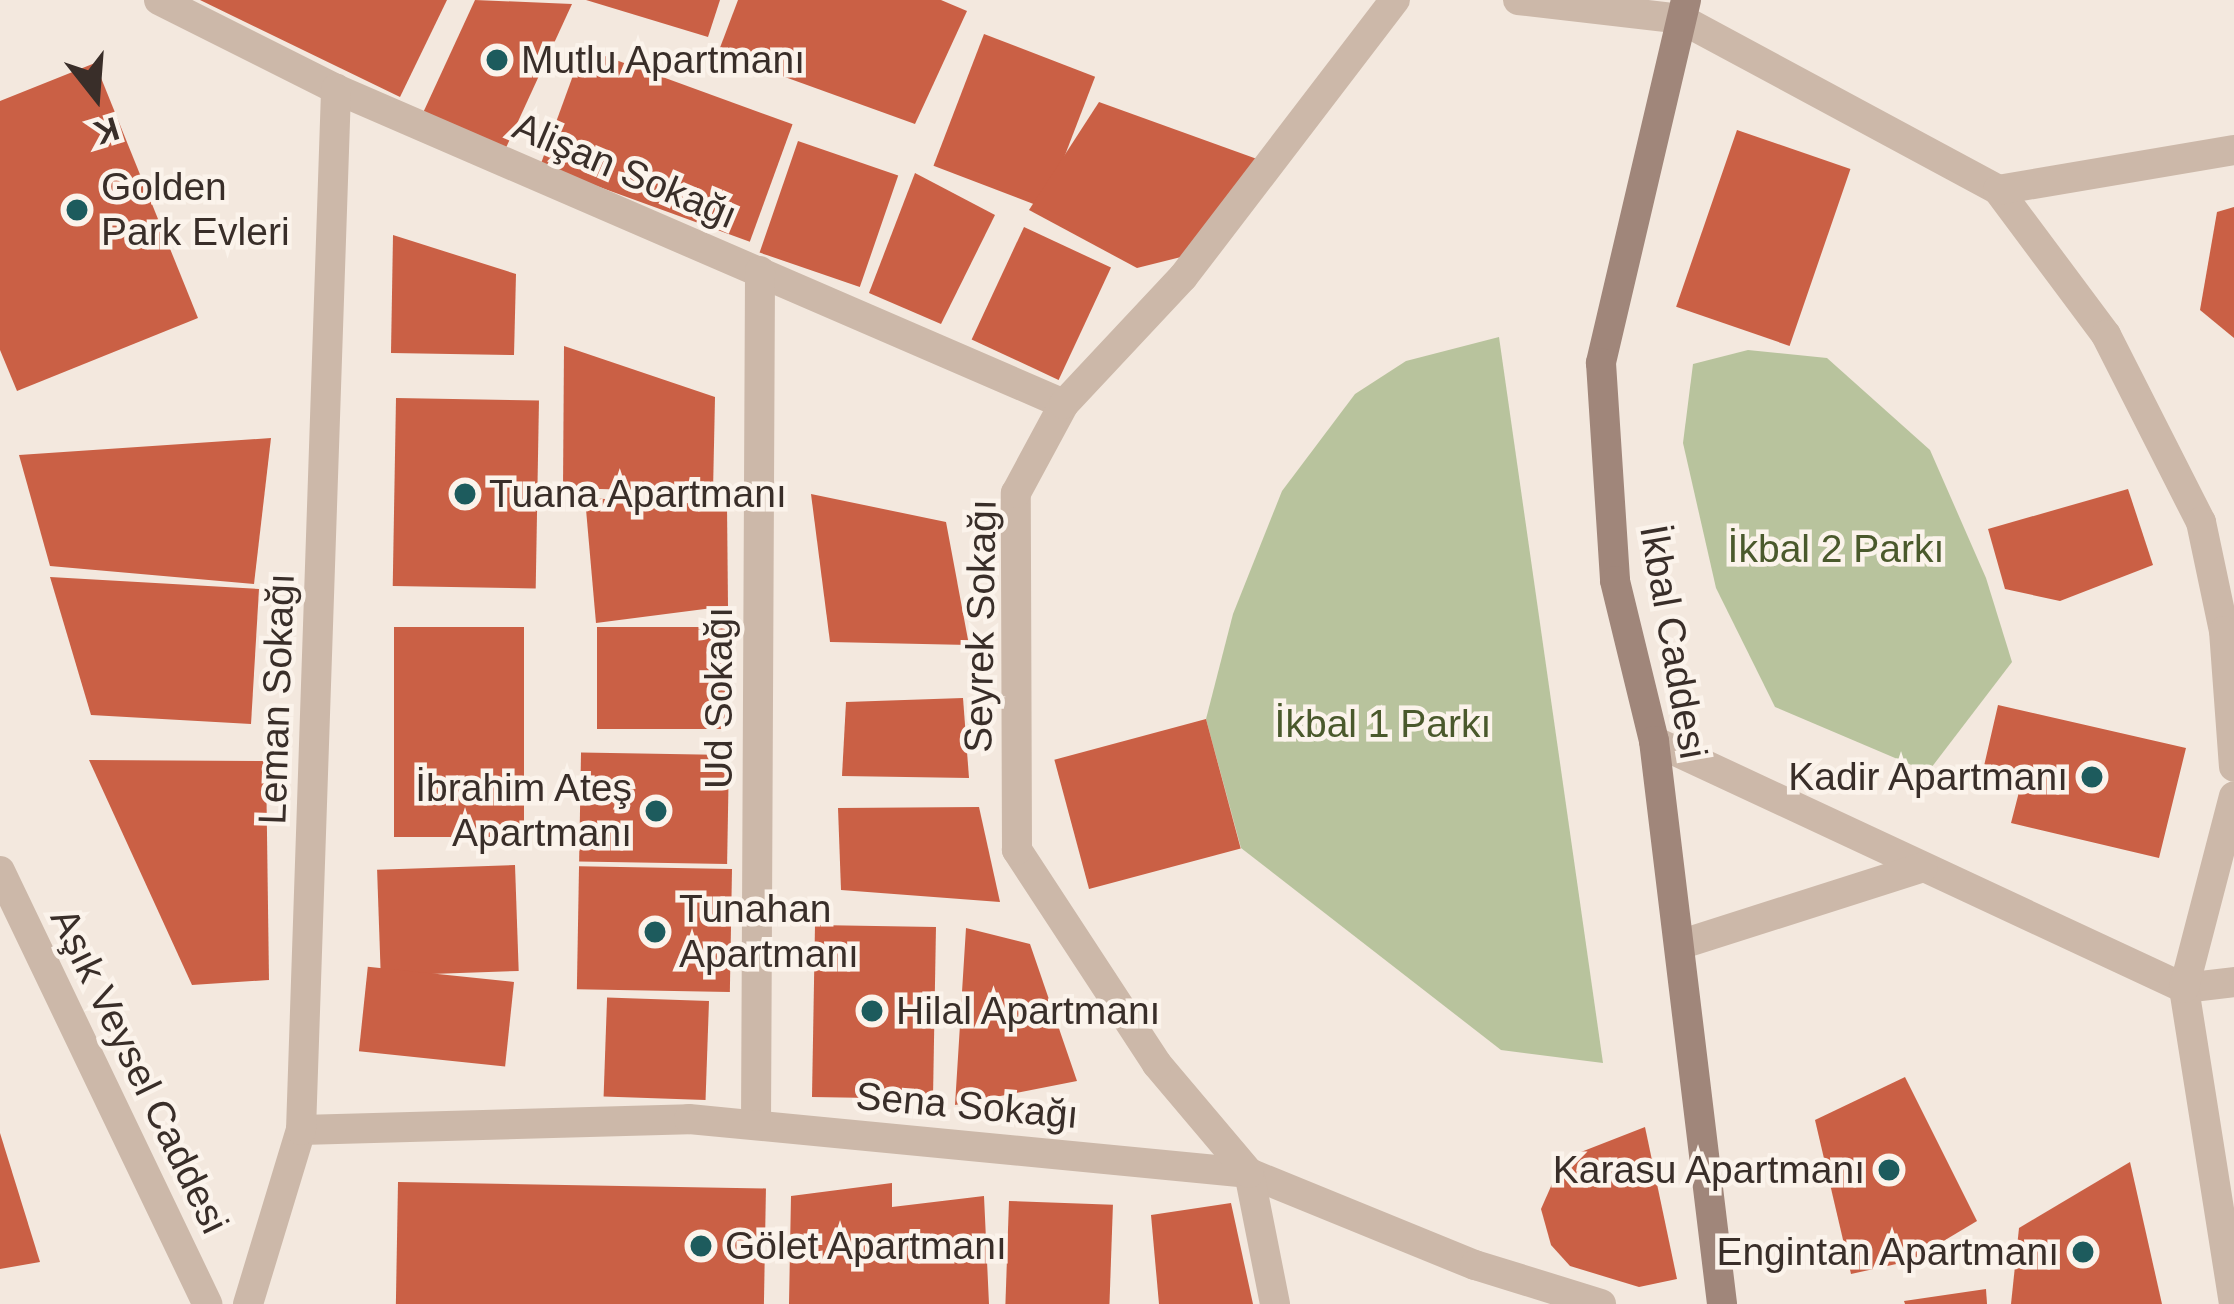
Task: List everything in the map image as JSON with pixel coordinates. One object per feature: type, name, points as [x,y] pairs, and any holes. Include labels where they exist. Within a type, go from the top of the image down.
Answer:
[{"type":"main road","name":"İkbal Caddesi","points":[[1683,10],[1600,363],[1615,581],[1654,741],[1722,1304]]},
{"type":"street","name":"Alişan Sokağı","points":[[159,0],[336,89],[1064,404]]},
{"type":"street","name":"Seyrek Sokağı","points":[[1276,1304],[1249,1173],[1157,1064],[1018,850],[1016,493],[1064,404],[1196,261],[1395,0]]},
{"type":"street","points":[[1518,0],[1683,10],[1998,190],[2106,335],[2201,522],[2224,631],[2234,767]]},
{"type":"street","name":"Leman Sokağı","points":[[248,1304],[302,1130],[336,89]]},
{"type":"street","points":[[1998,190],[2234,150]]},
{"type":"street","name":"Ud Sokağı","points":[[755,1125],[760,271]]},
{"type":"street","points":[[1654,741],[2184,988],[2234,982]]},
{"type":"street","points":[[2234,796],[2184,988],[2234,1304]]},
{"type":"street","points":[[1679,945],[1923,867]]},
{"type":"street","name":"Aşık Veysel Caddesi","points":[[0,871],[207,1304]]},
{"type":"street","name":"Sena Sokağı","points":[[302,1130],[559,1120],[755,1125],[1249,1173],[1474,1265],[1601,1304]]},
{"type":"green space","name":"İkbal 1 Parkı","points":[[1499,337],[1603,1063],[1501,1050],[1241,848],[1206,719],[1233,614],[1282,491],[1355,394],[1406,361]]},
{"type":"green space","name":"İkbal 2 Parkı","points":[[1748,350],[1827,358],[1930,450],[1986,578],[2012,662],[1928,772],[1775,707],[1716,588],[1683,443],[1693,364]]},
{"type":"building","points":[[200,0],[447,0],[400,97]]},
{"type":"building","name":"Mutlu Apartmanı","points":[[475,0],[572,4],[504,152],[422,115]]},
{"type":"building","points":[[586,0],[720,0],[708,37]]},
{"type":"building","points":[[738,0],[941,0],[967,11],[915,124],[718,53]]},
{"type":"building","points":[[984,34],[1095,77],[1045,208],[933,166]]},
{"type":"building","points":[[583,48],[793,124],[750,242],[540,165]]},
{"type":"building","name":"Golden Park Evleri","points":[[95,63],[198,318],[17,391],[0,350],[0,101]]},
{"type":"building","points":[[1099,102],[1257,159],[1181,257],[1137,268],[1029,210]]},
{"type":"building","points":[[1737,130],[1850,169],[1790,346],[1676,307]]},
{"type":"building","points":[[798,141],[898,176],[860,287],[760,253]]},
{"type":"building","points":[[915,173],[995,215],[941,324],[869,293]]},
{"type":"building","points":[[2234,207],[2234,338],[2200,310],[2217,212]]},
{"type":"building","points":[[1024,227],[1111,268],[1059,380],[972,339]]},
{"type":"building","points":[[393,235],[516,274],[514,355],[391,353]]},
{"type":"building","points":[[564,346],[715,397],[713,492],[563,488]]},
{"type":"building","name":"Tuana Apartmanı","points":[[396,398],[539,400],[536,588],[393,586]]},
{"type":"building","points":[[271,438],[254,584],[50,566],[19,455]]},
{"type":"building","points":[[2128,489],[2153,565],[2060,601],[2005,589],[1988,529]]},
{"type":"building","points":[[811,494],[946,522],[969,645],[830,642]]},
{"type":"building","points":[[585,498],[727,505],[728,606],[596,623]]},
{"type":"building","points":[[50,577],[259,589],[251,724],[91,715]]},
{"type":"building","points":[[394,627],[524,627],[524,837],[394,837]]},
{"type":"building","points":[[597,627],[725,627],[725,729],[597,729]]},
{"type":"building","points":[[963,698],[969,778],[842,776],[846,702]]},
{"type":"building","name":"Kadir Apartmanı","points":[[1998,705],[2186,748],[2159,858],[2011,823],[2019,792],[2003,787],[2009,766],[1984,766]]},
{"type":"building","points":[[1206,719],[1241,848],[1089,889],[1054,760]]},
{"type":"building","name":"İbrahim Ateş Apartmanı","points":[[581,752],[729,755],[727,864],[579,861]]},
{"type":"building","points":[[89,760],[266,761],[269,980],[192,985]]},
{"type":"building","points":[[979,807],[1000,902],[841,890],[838,808]]},
{"type":"building","points":[[515,865],[519,971],[381,976],[377,870]]},
{"type":"building","name":"Tunahan Apartmanı","points":[[579,866],[732,869],[730,992],[577,989]]},
{"type":"building","name":"Hilal Apartmanı","points":[[815,925],[936,927],[933,1099],[812,1097]]},
{"type":"building","points":[[966,928],[1030,944],[1077,1081],[955,1105]]},
{"type":"building","points":[[368,967],[514,982],[505,1067],[359,1051]]},
{"type":"building","points":[[607,997],[709,1001],[706,1100],[604,1096]]},
{"type":"building","name":"Karasu Apartmanı","points":[[1905,1077],[1977,1221],[1910,1261],[1851,1274],[1815,1120]]},
{"type":"building","points":[[1645,1127],[1677,1279],[1639,1287],[1570,1266],[1551,1245],[1541,1209],[1563,1159]]},
{"type":"building","points":[[0,1133],[40,1262],[0,1269]]},
{"type":"building","name":"Engintan Apartmanı","points":[[2130,1162],[2162,1304],[2011,1304],[2019,1228]]},
{"type":"building","points":[[398,1182],[766,1188],[764,1304],[396,1304]]},
{"type":"building","points":[[892,1183],[892,1207],[984,1196],[989,1304],[789,1304],[791,1196]]},
{"type":"building","points":[[1009,1201],[1113,1205],[1109,1304],[1005,1304]]},
{"type":"building","points":[[1231,1203],[1253,1304],[1159,1304],[1151,1215]]},
{"type":"building","points":[[1986,1289],[1987,1304],[1904,1301]]},
{"type":"place","name":"Mutlu Apartmanı","points":[[497,60]]},
{"type":"place","name":"Golden Park Evleri","points":[[77,210]]},
{"type":"place","name":"Tuana Apartmanı","points":[[465,494]]},
{"type":"place","name":"Kadir Apartmanı","points":[[2092,777]]},
{"type":"place","name":"İbrahim Ateş Apartmanı","points":[[656,811]]},
{"type":"place","name":"Tunahan Apartmanı","points":[[655,932]]},
{"type":"place","name":"Hilal Apartmanı","points":[[872,1011]]},
{"type":"place","name":"Karasu Apartmanı","points":[[1889,1170]]},
{"type":"place","name":"Gölet Apartmanı","points":[[701,1246]]},
{"type":"place","name":"Engintan Apartmanı","points":[[2083,1252]]}]
